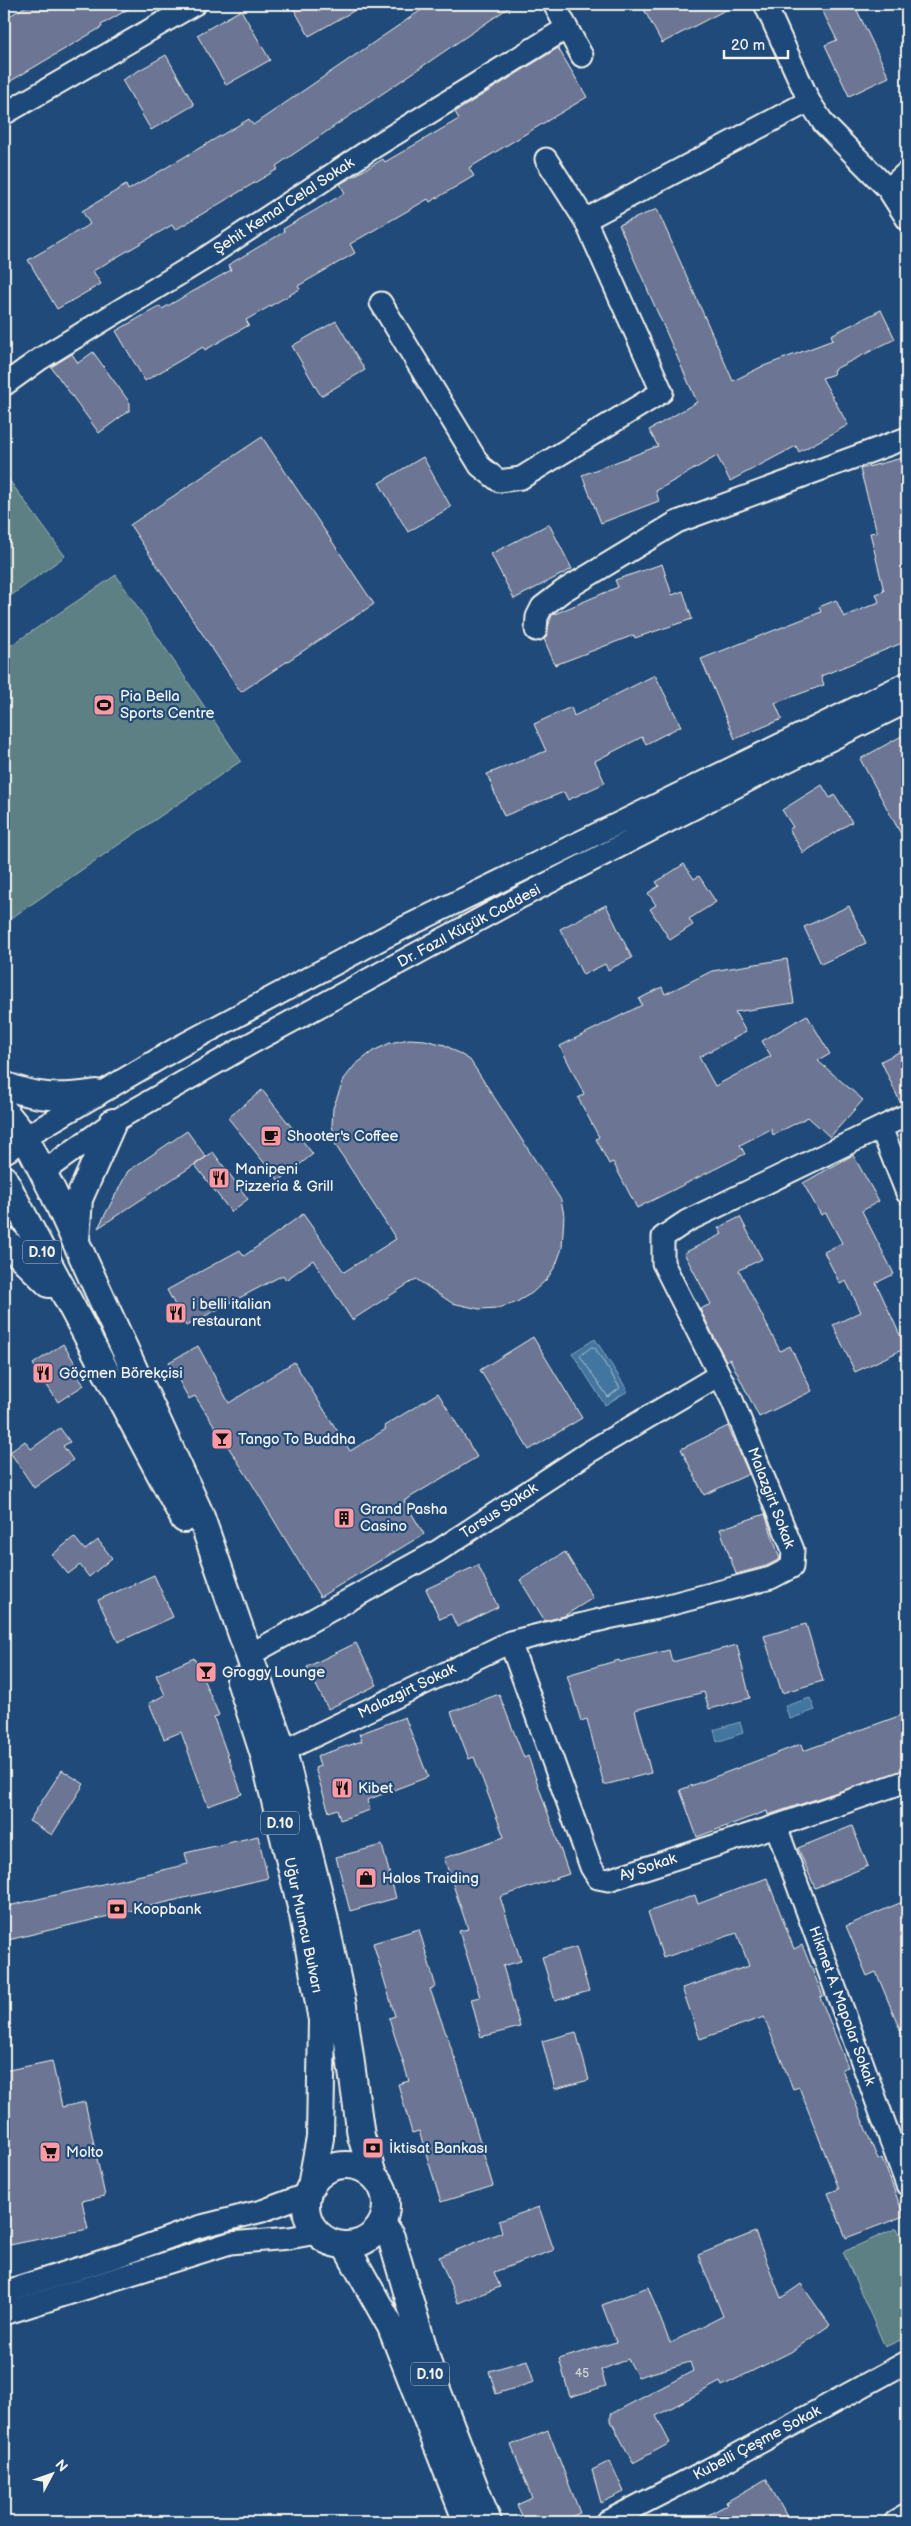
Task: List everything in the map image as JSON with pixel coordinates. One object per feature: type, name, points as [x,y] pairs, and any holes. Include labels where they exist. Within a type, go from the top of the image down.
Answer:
[{"type":"main road","points":[[4,1085],[27,1095],[59,1098],[96,1093]]},
{"type":"main road","points":[[4,1111],[14,1143]]},
{"type":"main road","points":[[76,1241],[79,1200],[113,1122]]},
{"type":"main road","name":"D.10","points":[[14,1143],[43,1172],[76,1241],[171,1474]]},
{"type":"main road","points":[[6,1188],[43,1172]]},
{"type":"main road","name":"D.10","points":[[6,1188],[75,1312],[171,1474]]},
{"type":"main road","points":[[4,1240],[30,1263],[75,1312]]},
{"type":"main road","name":"Uğur Mumcu Bulvarı","points":[[171,1474],[200,1514],[283,1751],[327,1930],[343,2006],[361,2136],[373,2175]]},
{"type":"main road","name":"Uğur Mumcu Bulvarı","points":[[171,1474],[183,1517],[263,1752],[302,1915],[322,2020],[320,2138],[309,2190]]},
{"type":"main road","points":[[309,2190],[320,2174],[334,2166],[354,2166],[373,2175]]},
{"type":"main road","name":"D.10","points":[[373,2175],[379,2183],[386,2203],[382,2223],[391,2237],[432,2378],[488,2522]]},
{"type":"main road","name":"D.10","points":[[309,2190],[307,2215],[317,2233]]},
{"type":"main road","points":[[317,2233],[335,2244],[358,2243],[372,2235],[382,2223]]},
{"type":"main road","name":"D.10","points":[[345,2245],[391,2327],[466,2522]]},
{"type":"street","points":[[4,114],[195,4]]},
{"type":"street","points":[[554,4],[565,28],[582,56]]},
{"type":"street","points":[[766,4],[809,101],[824,124],[888,189],[907,219]]},
{"type":"street","name":"Şehit Kemal Celal Sokak","points":[[4,385],[40,359],[208,257],[374,147],[565,28]]},
{"type":"street","points":[[585,220],[809,101]]},
{"type":"street","points":[[381,303],[480,466],[499,481],[521,478],[662,392],[585,220],[546,159]]},
{"type":"street","points":[[888,189],[907,172]]},
{"type":"street","points":[[536,630],[536,617],[542,607],[677,522],[907,438]]},
{"type":"street","points":[[14,1143],[96,1093],[292,987],[483,888],[907,683]]},
{"type":"street","name":"Dr. Fazıl Küçük Caddesi","points":[[43,1172],[113,1122],[248,1045],[518,899],[757,776],[907,702]]},
{"type":"street","name":"Malazgirt Sokak","points":[[283,1751],[510,1642],[771,1578],[792,1567],[793,1550],[732,1400],[663,1263],[663,1237],[687,1221],[907,1115]]},
{"type":"street","points":[[881,1128],[907,1193]]},
{"type":"street","name":"Tarsus Sokak","points":[[250,1654],[438,1550],[589,1452],[719,1375]]},
{"type":"street","name":"Ay Sokak","points":[[510,1642],[591,1867],[598,1878],[608,1880],[776,1826],[907,1781]]},
{"type":"street","name":"Hikmet A. Mapolar Sokak","points":[[776,1826],[907,2186]]},
{"type":"street","points":[[4,2292],[198,2227],[262,2210],[309,2190]]},
{"type":"street","points":[[4,2314],[230,2244],[317,2233]]},
{"type":"street","points":[[151,2244],[156,2266]]},
{"type":"street","name":"Kubelli Çeşme Sokak","points":[[606,2522],[733,2457],[907,2362]]},
{"type":"street","points":[[895,2522],[907,2515]]},
{"type":"green space","points":[[4,473],[65,556],[4,601]]},
{"type":"green space","name":"Pia Bella Sports Centre","points":[[116,575],[241,761],[4,923],[4,650]]},
{"type":"green space","points":[[897,2228],[907,2250],[907,2337],[885,2347],[843,2252]]},
{"type":"water","points":[[595,1339],[628,1391],[605,1405],[572,1353]]},
{"type":"water","points":[[810,1698],[815,1710],[790,1719],[785,1706]]},
{"type":"water","points":[[740,1722],[743,1733],[717,1742],[714,1730]]},
{"type":"building","points":[[30,4],[137,4],[4,85],[4,19]]},
{"type":"building","points":[[291,4],[366,4],[309,36]]},
{"type":"building","points":[[430,4],[514,4],[276,166],[278,169],[175,230],[172,225],[93,271],[101,284],[57,309],[28,260],[90,224],[82,211],[126,185],[128,190],[249,119],[253,125]]},
{"type":"building","points":[[641,4],[737,4],[662,43]]},
{"type":"building","points":[[819,4],[854,4],[889,77],[849,96],[825,45],[837,40]]},
{"type":"building","points":[[241,10],[270,60],[226,85],[197,35]]},
{"type":"building","points":[[558,48],[587,97],[469,168],[474,176],[430,202],[428,199],[350,244],[355,253],[298,286],[300,289],[246,320],[249,325],[205,350],[203,347],[145,381],[116,331],[160,306],[162,309],[231,270],[228,265],[284,232],[283,229],[345,193],[340,184],[383,159],[385,162],[459,119],[455,112]]},
{"type":"building","points":[[166,55],[194,105],[151,130],[122,80]]},
{"type":"building","points":[[657,209],[733,381],[761,367],[833,340],[831,335],[881,310],[895,339],[833,370],[834,374],[822,378],[848,425],[799,452],[796,446],[730,481],[717,456],[656,491],[659,501],[601,523],[582,475],[658,446],[649,430],[697,402],[619,225]]},
{"type":"building","points":[[336,321],[365,370],[321,396],[292,346]]},
{"type":"building","points":[[93,352],[130,403],[130,410],[99,433],[51,367],[72,354],[78,363]]},
{"type":"building","points":[[262,437],[374,604],[241,692],[130,525]]},
{"type":"building","points":[[423,457],[451,507],[408,532],[379,483]]},
{"type":"building","points":[[902,458],[907,478],[907,641],[821,676],[824,685],[775,703],[782,719],[735,739],[701,659],[821,612],[819,607],[836,600],[844,617],[879,602],[876,594],[884,591],[870,533],[877,532],[860,469]]},
{"type":"building","points":[[549,524],[572,569],[514,599],[491,554]]},
{"type":"building","points":[[662,564],[672,595],[683,591],[692,619],[635,638],[634,635],[555,665],[544,639],[552,615],[618,587],[615,580]]},
{"type":"building","points":[[655,675],[681,726],[646,744],[642,737],[595,761],[605,783],[568,800],[564,792],[504,816],[487,774],[546,751],[534,724],[571,707],[574,716]]},
{"type":"building","points":[[907,733],[907,845],[860,759]]},
{"type":"building","points":[[822,785],[830,798],[835,795],[852,822],[803,853],[789,829],[793,827],[782,810]]},
{"type":"building","points":[[684,864],[694,879],[699,876],[716,902],[689,919],[693,925],[670,940],[650,909],[656,905],[648,893],[659,886],[656,882]]},
{"type":"building","points":[[606,905],[632,958],[608,970],[605,964],[583,975],[560,929]]},
{"type":"building","points":[[849,906],[866,943],[821,964],[804,927]]},
{"type":"building","points":[[787,959],[794,1003],[735,1012],[746,1032],[699,1057],[715,1086],[771,1056],[762,1041],[807,1015],[830,1054],[818,1061],[863,1100],[830,1137],[808,1117],[773,1135],[771,1129],[740,1145],[745,1154],[637,1208],[613,1162],[609,1164],[596,1139],[599,1137],[578,1098],[584,1094],[560,1046],[642,1005],[639,999],[662,987],[665,994],[712,971]]},
{"type":"building","points":[[409,1039],[425,1040],[445,1045],[470,1060],[561,1200],[564,1215],[562,1248],[556,1265],[547,1279],[532,1293],[515,1303],[498,1308],[479,1309],[452,1303],[416,1279],[352,1320],[313,1260],[286,1280],[283,1275],[186,1326],[167,1290],[240,1250],[244,1256],[303,1214],[344,1272],[396,1239],[336,1146],[332,1125],[333,1108],[344,1079],[355,1065],[373,1051],[390,1043]]},
{"type":"building","points":[[907,1048],[907,1103],[901,1104],[881,1061]]},
{"type":"building","name":"Shooter's Coffee","points":[[262,1090],[313,1154],[279,1181],[228,1118]]},
{"type":"building","points":[[187,1131],[206,1157],[98,1228],[128,1171]]},
{"type":"building","name":"Manipeni Pizzeria & Grill","points":[[213,1152],[248,1199],[231,1212],[195,1165]]},
{"type":"building","points":[[853,1155],[879,1201],[862,1211],[894,1274],[876,1283],[906,1348],[855,1372],[833,1325],[861,1312],[846,1281],[840,1284],[824,1252],[842,1243],[826,1213],[821,1215],[803,1183]]},
{"type":"building","points":[[740,1217],[762,1259],[739,1270],[780,1351],[790,1346],[812,1391],[759,1417],[730,1359],[726,1361],[700,1309],[711,1304],[684,1253],[722,1234],[718,1228]]},
{"type":"building","points":[[533,1337],[582,1418],[529,1450],[480,1370]]},
{"type":"building","points":[[63,1344],[80,1371],[76,1374],[84,1385],[58,1402],[33,1364]]},
{"type":"building","points":[[198,1346],[229,1403],[294,1362],[350,1451],[386,1429],[384,1426],[438,1393],[477,1457],[404,1501],[424,1534],[320,1597],[251,1482],[195,1396],[189,1399],[169,1362]]},
{"type":"building","points":[[728,1426],[749,1474],[704,1495],[681,1449]]},
{"type":"building","points":[[60,1428],[70,1442],[63,1446],[73,1460],[34,1488],[10,1452],[25,1441],[31,1449]]},
{"type":"building","points":[[765,1514],[780,1559],[766,1566],[736,1574],[720,1529]]},
{"type":"building","points":[[74,1537],[85,1550],[98,1540],[112,1558],[89,1577],[80,1565],[68,1574],[52,1555]]},
{"type":"building","points":[[565,1552],[593,1598],[564,1616],[545,1621],[520,1580]]},
{"type":"building","points":[[478,1565],[498,1607],[457,1627],[451,1614],[440,1619],[426,1589]]},
{"type":"building","points":[[154,1575],[173,1617],[118,1642],[98,1600]]},
{"type":"building","points":[[806,1624],[823,1681],[782,1693],[764,1636]]},
{"type":"building","points":[[356,1643],[377,1685],[328,1709],[307,1667]]},
{"type":"building","points":[[737,1645],[750,1698],[709,1709],[704,1692],[635,1710],[651,1773],[604,1785],[587,1719],[581,1721],[567,1675],[619,1660],[620,1662],[669,1650],[672,1662]]},
{"type":"building","points":[[194,1658],[219,1715],[214,1718],[242,1794],[208,1806],[181,1732],[164,1739],[149,1703],[165,1695],[156,1675]]},
{"type":"building","points":[[499,1694],[524,1758],[528,1756],[569,1874],[500,1897],[521,1961],[503,1966],[520,2027],[481,2037],[471,1999],[480,1997],[459,1931],[468,1929],[444,1858],[504,1837],[474,1757],[469,1759],[451,1712]]},
{"type":"building","points":[[907,1713],[907,1769],[768,1815],[767,1811],[697,1837],[680,1790],[801,1744],[803,1751]]},
{"type":"building","points":[[405,1717],[428,1777],[367,1800],[370,1810],[340,1820],[337,1809],[329,1812],[315,1768],[320,1766],[317,1756],[362,1741],[359,1734]]},
{"type":"building","points":[[62,1770],[84,1784],[52,1835],[29,1821]]},
{"type":"building","points":[[852,1826],[868,1866],[815,1888],[798,1848]]},
{"type":"building","points":[[258,1836],[268,1878],[4,1941],[4,1907],[188,1864],[185,1853]]},
{"type":"building","name":"Halos Traiding","points":[[382,1845],[396,1898],[350,1911],[336,1857]]},
{"type":"building","points":[[767,1878],[794,1949],[802,1945],[823,1996],[820,1997],[848,2067],[842,2069],[878,2160],[882,2158],[904,2216],[846,2238],[828,2193],[839,2189],[799,2087],[793,2089],[764,2017],[700,2039],[682,1988],[749,1966],[737,1933],[663,1958],[648,1912],[695,1895],[698,1904]]},
{"type":"building","points":[[907,1900],[907,2046],[876,1972],[867,1976],[846,1926]]},
{"type":"building","points":[[419,1929],[436,1987],[430,1989],[458,2067],[493,2186],[441,2202],[419,2131],[412,2133],[398,2084],[409,2081],[389,2018],[395,2016],[373,1943]]},
{"type":"building","points":[[576,1947],[589,1991],[555,2001],[542,1957]]},
{"type":"building","points":[[576,2032],[589,2080],[555,2089],[542,2041]]},
{"type":"building","name":"Molto","points":[[52,2061],[62,2107],[85,2102],[105,2196],[82,2201],[88,2229],[10,2245],[4,2217],[4,2071]]},
{"type":"building","points":[[539,2207],[554,2250],[494,2272],[500,2287],[458,2303],[439,2257],[502,2232],[499,2221]]},
{"type":"building","points":[[755,2232],[781,2298],[801,2284],[830,2325],[791,2352],[722,2386],[720,2382],[656,2416],[670,2443],[633,2463],[611,2421],[611,2414],[693,2371],[690,2362],[638,2377],[628,2359],[601,2370],[606,2386],[570,2397],[559,2359],[616,2342],[602,2305],[648,2287],[670,2343],[723,2316],[698,2255]]},
{"type":"building","points":[[527,2360],[534,2382],[496,2394],[489,2371]]},
{"type":"building","points":[[548,2430],[580,2513],[559,2522],[525,2522],[517,2505],[532,2498],[511,2445]]},
{"type":"building","points":[[610,2461],[624,2492],[601,2503],[592,2470]]},
{"type":"building","points":[[766,2479],[790,2522],[694,2522],[727,2505],[726,2502]]},
{"type":"place","name":"Pia Bella Sports Centre","points":[[104,705]]},
{"type":"place","name":"Shooter's Coffee","points":[[271,1136]]},
{"type":"place","name":"Manipeni Pizzeria & Grill","points":[[219,1178]]},
{"type":"place","name":"i belli italian restaurant","points":[[176,1313]]},
{"type":"place","name":"Göçmen Börekçisi","points":[[43,1373]]},
{"type":"place","name":"Tango To Buddha","points":[[222,1439]]},
{"type":"place","name":"Grand Pasha Casino","points":[[344,1518]]},
{"type":"place","name":"Groggy Lounge","points":[[206,1672]]},
{"type":"place","name":"Kibet","points":[[342,1788]]},
{"type":"place","name":"Halos Traiding","points":[[366,1878]]},
{"type":"place","name":"Koopbank","points":[[117,1909]]},
{"type":"place","name":"İktisat Bankası","points":[[373,2148]]},
{"type":"place","name":"Molto","points":[[50,2152]]}]
